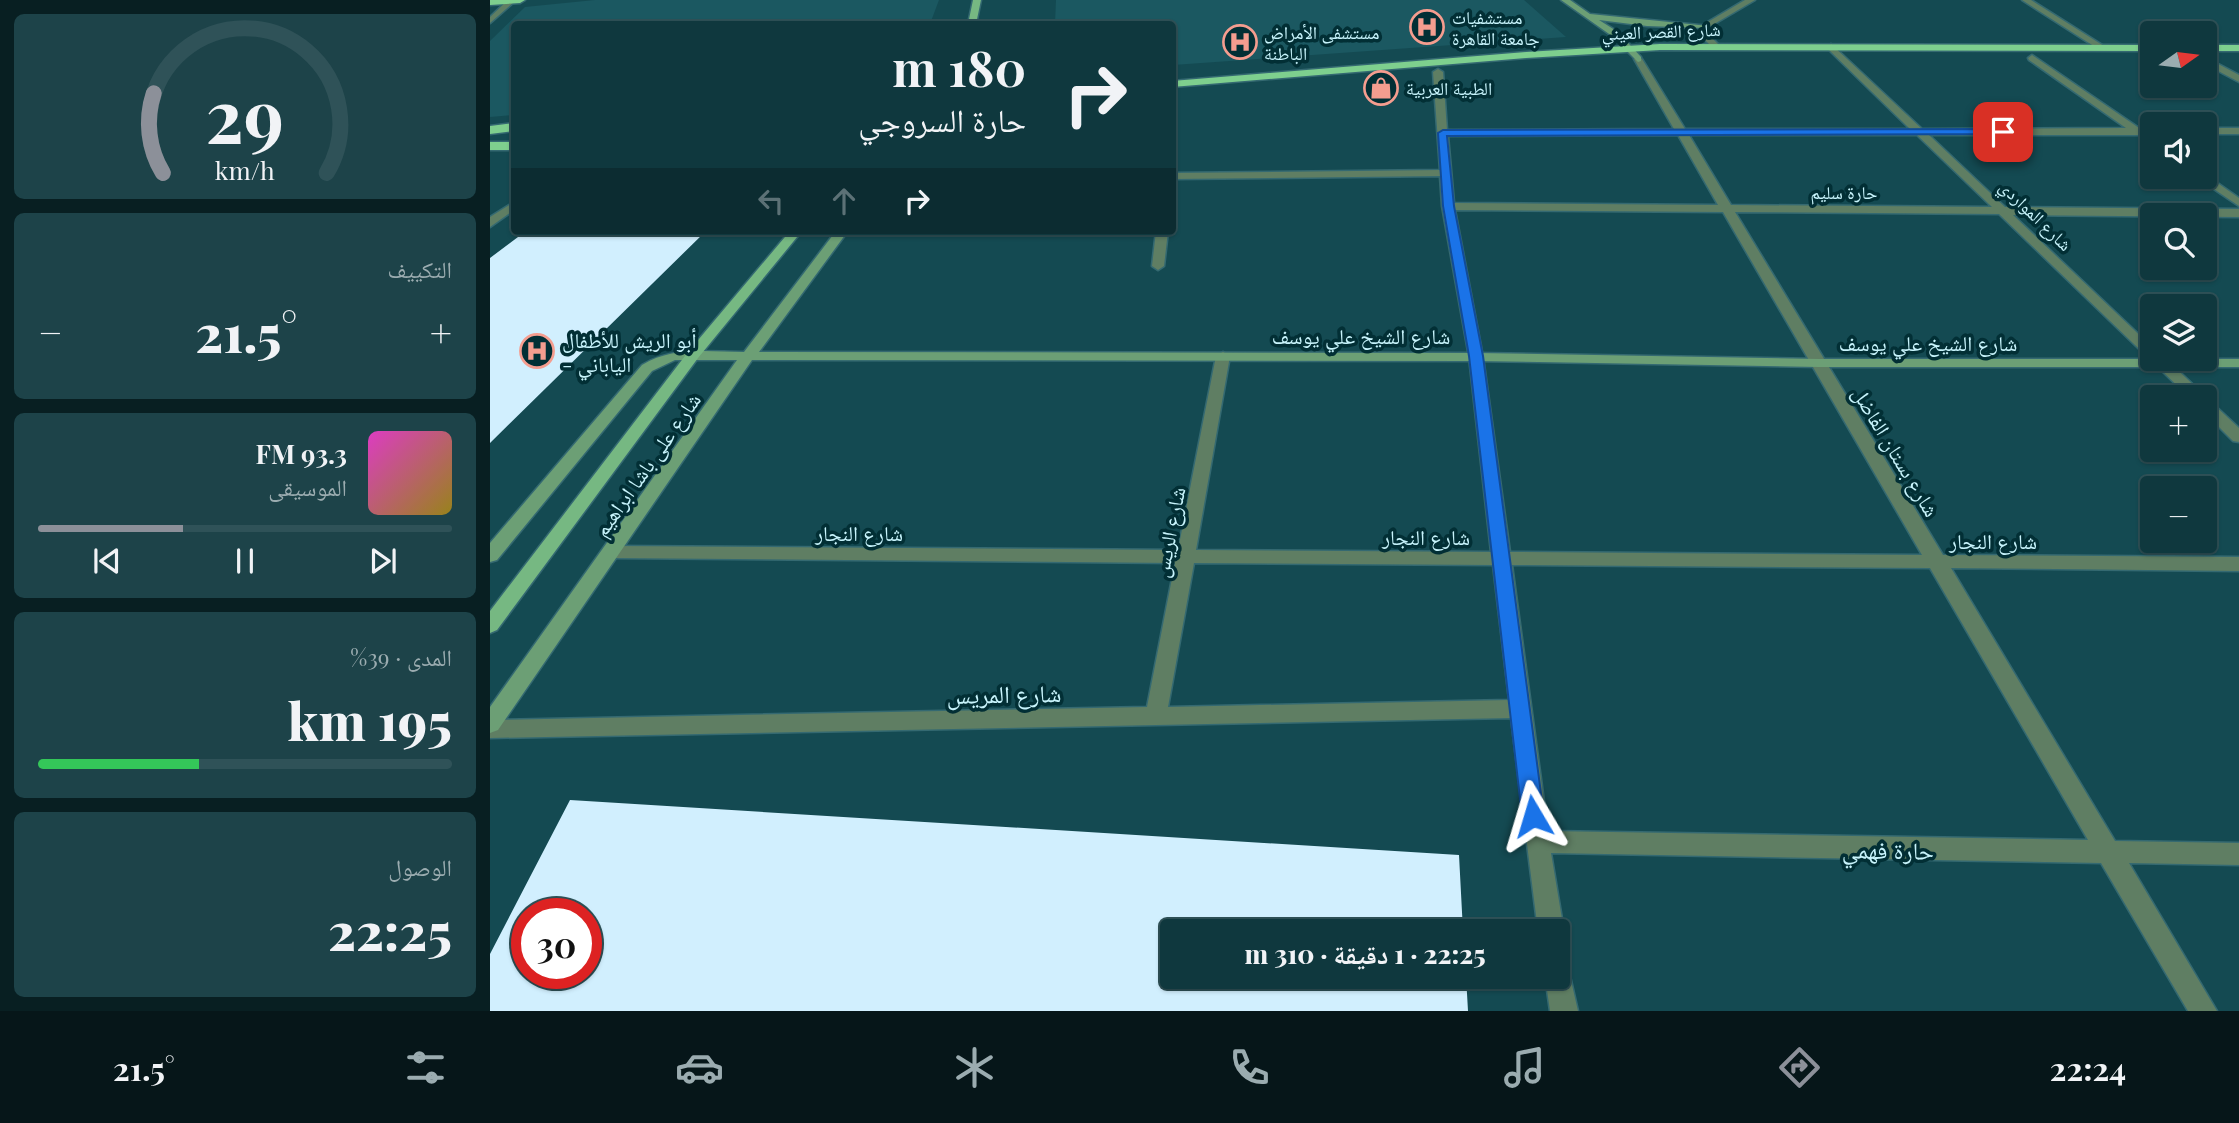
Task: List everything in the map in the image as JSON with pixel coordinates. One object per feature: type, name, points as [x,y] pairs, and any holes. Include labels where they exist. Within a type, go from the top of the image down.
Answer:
[{"type":"highway","points":[[490,2],[520,0]]},
{"type":"highway","points":[[1591,51],[1610,41],[1613,36],[1610,30]]},
{"type":"highway","name":"شارع القصر العيني","points":[[1176,95],[1716,46],[2140,48]]},
{"type":"highway","points":[[2217,48],[2239,48]]},
{"type":"highway","name":"شارع القصر العيني","points":[[1176,84],[1591,51],[1843,58],[2140,58]]},
{"type":"highway","points":[[2217,59],[2239,59]]},
{"type":"highway","points":[[490,130],[511,127]]},
{"type":"highway","points":[[490,146],[511,146]]},
{"type":"main road","points":[[973,21],[977,0]]},
{"type":"main road","name":"شارع على باشا ابراهيم","points":[[490,625],[693,355],[793,235]]},
{"type":"street","points":[[1565,0],[1610,30],[1633,53]]},
{"type":"street","points":[[1591,16],[1647,24],[1705,26],[1751,0]]},
{"type":"street","points":[[2026,0],[2103,48]]},
{"type":"street","points":[[490,21],[511,1]]},
{"type":"street","points":[[1705,26],[1704,36],[1716,46]]},
{"type":"street","name":"شارع المواردي","points":[[1831,47],[1923,132],[2140,343]]},
{"type":"street","name":"شارع بستان الفاضل","points":[[1633,53],[2203,1011]]},
{"type":"street","points":[[2032,58],[2140,134]]},
{"type":"street","points":[[2217,66],[2239,79]]},
{"type":"street","points":[[1438,72],[1448,206],[1476,356],[1500,560],[1549,919]]},
{"type":"street","points":[[1443,133],[2140,131]]},
{"type":"street","points":[[2217,131],[2239,131]]},
{"type":"street","points":[[1176,176],[1446,173]]},
{"type":"street","points":[[2217,188],[2239,203]]},
{"type":"street","name":"حارة سليم","points":[[1448,206],[2239,213]]},
{"type":"street","points":[[490,223],[511,207]]},
{"type":"street","name":"شارع على باشا ابراهيم","points":[[490,727],[748,356],[839,235]]},
{"type":"street","points":[[1158,266],[1161,235]]},
{"type":"street","points":[[490,555],[647,368],[660,360],[693,355]]},
{"type":"street","name":"شارع الشيخ علي يوسف","points":[[693,355],[1476,356],[1819,363],[2140,359]]},
{"type":"street","name":"شارع الريس","points":[[1156,716],[1223,356]]},
{"type":"street","name":"شارع الشيخ علي يوسف","points":[[2217,362],[2239,363]]},
{"type":"street","name":"شارع المواردي","points":[[2170,371],[2185,385]]},
{"type":"street","points":[[2217,416],[2239,437]]},
{"type":"street","name":"شارع النجار","points":[[613,552],[2239,564]]},
{"type":"street","name":"شارع المريس","points":[[490,727],[1520,709]]},
{"type":"street","name":"حارة فهمي","points":[[1537,842],[2239,855]]},
{"type":"street","points":[[1561,989],[1564,1011]]},
{"type":"shaded area","points":[[595,0],[939,0],[931,21],[511,21],[511,115],[490,117],[490,41],[525,7]]},
{"type":"shaded area","name":"مستشفيات جامعة القاهرة","points":[[1056,0],[1524,0],[1566,37],[1176,65],[1176,21],[1055,21]]},
{"type":"building","name":"أبو الريش للأطفال - الياباني","points":[[521,235],[702,235],[490,443],[490,258]]},
{"type":"building","points":[[570,800],[1459,855],[1462,919],[1160,919],[1160,989],[1467,989],[1468,1011],[490,1011],[490,954],[511,914],[511,989],[602,989],[602,898],[519,898]]},
{"type":"place","name":"مستشفيات جامعة القاهرة","points":[[1427,27]]},
{"type":"place","name":"مستشفى الأمراض الباطنة","points":[[1240,42]]},
{"type":"place","name":"الطبية العربية","points":[[1381,88]]},
{"type":"place","name":"أبو الريش للأطفال - الياباني","points":[[537,351]]},
{"type":"route","points":[[1533,816],[1476,356],[1448,206],[1443,133],[2003,132]]}]
